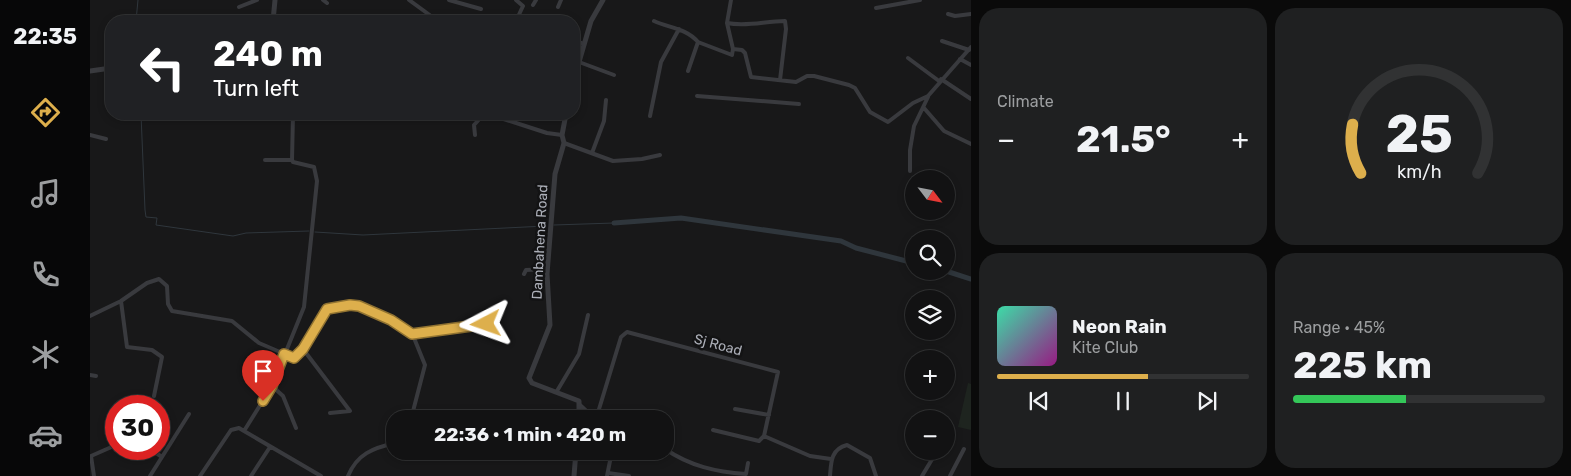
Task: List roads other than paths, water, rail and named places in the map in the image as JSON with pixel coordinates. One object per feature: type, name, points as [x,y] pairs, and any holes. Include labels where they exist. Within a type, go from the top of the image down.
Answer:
[{"type":"street","points":[[239,7],[256,0]]},
{"type":"street","points":[[274,15],[275,0]]},
{"type":"street","points":[[409,0],[430,15]]},
{"type":"street","points":[[449,0],[481,9]]},
{"type":"street","points":[[516,0],[524,6],[519,15]]},
{"type":"street","points":[[558,7],[561,0]]},
{"type":"street","points":[[580,58],[592,22],[603,0]]},
{"type":"street","points":[[654,21],[679,29],[698,42],[732,55],[733,49],[727,23],[731,0]]},
{"type":"street","points":[[876,8],[920,0]]},
{"type":"street","points":[[948,14],[955,16],[971,14]]},
{"type":"street","points":[[727,23],[739,26],[762,21],[785,21],[786,29],[780,80]]},
{"type":"street","points":[[650,116],[660,62],[679,29]]},
{"type":"street","points":[[942,41],[970,48]]},
{"type":"street","points":[[580,42],[584,44]]},
{"type":"street","points":[[688,71],[698,42]]},
{"type":"street","points":[[910,170],[910,150],[914,126],[928,96],[940,80],[970,48]]},
{"type":"street","points":[[733,49],[742,50],[745,53],[751,77],[798,82],[807,76],[814,76],[849,85],[855,88],[870,112],[886,122],[892,121],[913,103],[928,96]]},
{"type":"street","points":[[908,58],[971,99]]},
{"type":"street","points":[[960,58],[971,65]]},
{"type":"street","points":[[580,62],[614,75]]},
{"type":"street","points":[[90,70],[105,69]]},
{"type":"street","points":[[697,96],[799,104]]},
{"type":"street","points":[[592,152],[604,121],[606,100]]},
{"type":"street","points":[[924,108],[944,131],[971,144]]},
{"type":"street","points":[[292,160],[293,120]]},
{"type":"street","points":[[475,135],[474,125],[479,120]]},
{"type":"street","points":[[510,120],[547,133],[562,135]]},
{"type":"street","points":[[565,120],[562,135],[564,143],[621,162],[660,155]]},
{"type":"street","points":[[90,136],[106,139]]},
{"type":"street","name":"Dambahena Road","points":[[557,391],[532,383],[529,378],[550,325],[547,299],[555,174],[564,143]]},
{"type":"street","points":[[244,431],[272,386],[304,307],[317,182],[314,167],[293,162],[292,160],[265,160]]},
{"type":"street","points":[[524,274],[526,270],[548,269]]},
{"type":"street","points":[[90,316],[121,300],[147,283],[158,279],[168,286],[168,304],[172,311],[232,321],[259,343],[294,358],[303,349],[327,309],[339,306],[359,306],[402,326],[412,334],[425,365],[413,410]]},
{"type":"street","points":[[121,300],[127,347],[152,350],[162,357],[154,395]]},
{"type":"street","points":[[580,410],[580,405],[575,398],[557,391],[579,354],[588,315]]},
{"type":"street","points":[[412,334],[486,324]]},
{"type":"street","name":"Sj Road","points":[[599,410],[621,337],[627,332],[778,372],[764,436]]},
{"type":"street","points":[[303,349],[350,411],[330,413]]},
{"type":"street","points":[[90,375],[96,376]]},
{"type":"street","points":[[272,386],[283,396],[296,428]]},
{"type":"street","name":"Sj Road","points":[[580,405],[586,410]]},
{"type":"street","points":[[735,409],[769,415]]},
{"type":"street","points":[[170,444],[189,414]]},
{"type":"street","points":[[200,476],[219,446],[232,430],[239,428],[321,476]]},
{"type":"street","points":[[713,430],[760,441],[764,436],[810,456],[831,459]]},
{"type":"street","points":[[830,476],[831,459],[839,447],[847,445],[870,458],[876,476]]},
{"type":"street","points":[[348,476],[353,464],[363,454],[386,446]]},
{"type":"street","points":[[252,476],[270,447]]},
{"type":"street","points":[[94,476],[91,456],[105,449]]},
{"type":"street","points":[[950,476],[964,449]]},
{"type":"street","points":[[674,455],[682,461],[710,470],[746,475],[748,463]]},
{"type":"street","points":[[150,476],[160,460]]},
{"type":"street","points":[[574,476],[575,460]]},
{"type":"street","points":[[610,460],[607,474],[629,476]]},
{"type":"street","points":[[922,476],[932,460]]},
{"type":"waterway","points":[[137,15],[138,0]]},
{"type":"waterway","points":[[141,120],[145,210],[146,217],[157,218],[156,225],[233,236],[246,233],[309,231]]},
{"type":"waterway","points":[[614,223],[681,218],[841,241],[856,248],[905,261]]},
{"type":"waterway","points":[[554,225],[614,223]]},
{"type":"waterway","points":[[315,232],[363,235],[546,226]]},
{"type":"waterway","points":[[955,274],[971,279]]}]
